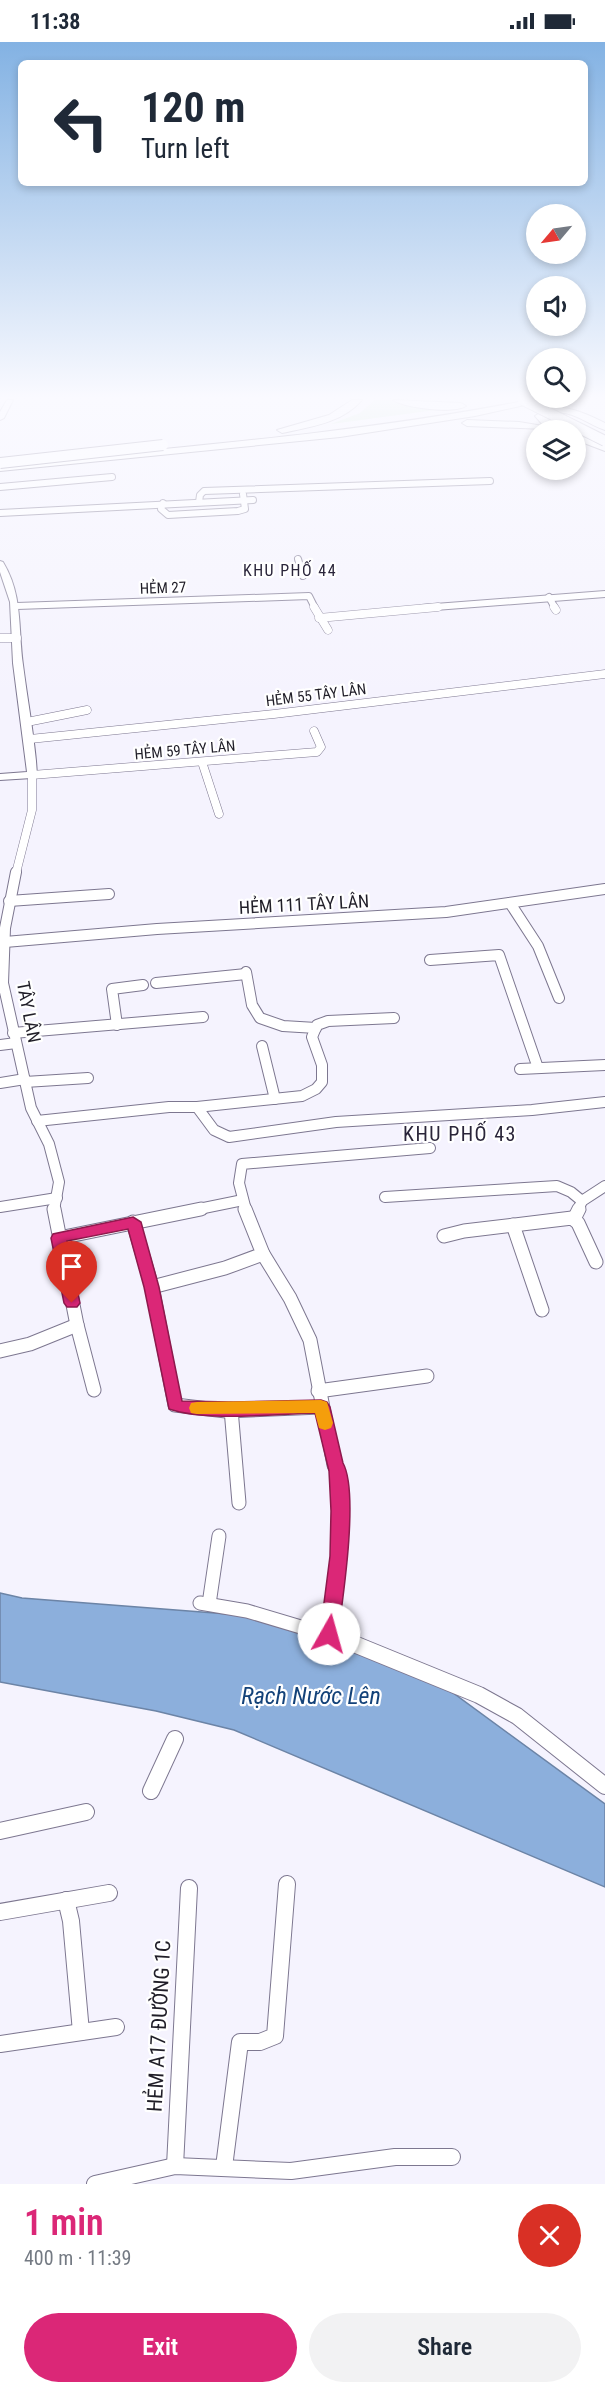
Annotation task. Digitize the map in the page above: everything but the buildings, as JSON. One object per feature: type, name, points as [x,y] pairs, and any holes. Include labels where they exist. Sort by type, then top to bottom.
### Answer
[{"type":"street","points":[[163,504],[161,508],[163,513],[168,515],[189,514],[238,511],[244,509],[244,500]]},
{"type":"street","points":[[0,513],[253,500]]},
{"type":"street","points":[[298,559],[303,576]]},
{"type":"street","name":"TÂY LÂN","points":[[0,564],[17,606],[17,638],[30,739],[32,775],[32,810],[9,901],[2,983],[5,1017],[14,1038],[37,1120],[49,1144],[55,1163],[59,1182],[54,1208],[59,1238],[77,1325],[94,1390]]},
{"type":"street","points":[[319,618],[605,594]]},
{"type":"street","name":"HẺM 27","points":[[17,606],[309,596],[319,618]]},
{"type":"street","points":[[549,597],[556,610]]},
{"type":"street","points":[[319,618],[328,630]]},
{"type":"street","points":[[0,638],[17,638]]},
{"type":"street","name":"HẺM 55 TÂY LÂN","points":[[30,739],[274,714],[605,674]]},
{"type":"street","points":[[27,722],[45,720],[73,711],[87,711]]},
{"type":"street","name":"HẺM 59 TÂY LÂN","points":[[32,775],[317,752],[321,747],[314,731]]},
{"type":"street","points":[[202,762],[219,814]]},
{"type":"street","points":[[0,777],[32,775]]},
{"type":"street","name":"HẺM 111 TÂY LÂN","points":[[5,942],[158,929],[446,912],[605,889]]},
{"type":"street","points":[[9,901],[109,894]]},
{"type":"street","points":[[510,903],[538,946],[559,998]]},
{"type":"street","points":[[430,960],[499,955],[538,1068]]},
{"type":"street","points":[[156,983],[246,973],[256,1014],[261,1020],[273,1024],[316,1028]]},
{"type":"street","points":[[117,1025],[112,989],[144,985]]},
{"type":"street","points":[[0,1045],[14,1038],[203,1017]]},
{"type":"street","points":[[37,1120],[302,1096],[318,1088],[322,1082],[321,1063],[312,1037],[317,1025],[328,1022],[394,1018]]},
{"type":"street","points":[[262,1046],[275,1099]]},
{"type":"street","points":[[520,1069],[605,1065]]},
{"type":"street","points":[[0,1083],[88,1078]]},
{"type":"street","points":[[197,1107],[207,1123],[219,1135],[230,1137],[336,1122],[532,1110],[605,1102]]},
{"type":"street","points":[[329,1634],[339,1556],[338,1470],[334,1465],[321,1407],[310,1340],[290,1298],[263,1254],[243,1200],[238,1171],[242,1164],[430,1148]]},
{"type":"street","points":[[385,1197],[558,1186],[571,1192],[582,1201]]},
{"type":"street","points":[[574,1219],[582,1201],[605,1186]]},
{"type":"street","points":[[0,1208],[57,1198]]},
{"type":"street","points":[[59,1238],[243,1200]]},
{"type":"street","points":[[444,1236],[464,1231],[574,1219]]},
{"type":"street","points":[[574,1219],[596,1262]]},
{"type":"street","points":[[133,1222],[152,1287],[175,1405],[231,1409],[321,1407]]},
{"type":"street","points":[[513,1225],[542,1310]]},
{"type":"street","points":[[152,1287],[225,1268],[263,1254]]},
{"type":"street","points":[[0,1351],[30,1344],[77,1325]]},
{"type":"street","points":[[318,1391],[427,1376]]},
{"type":"street","points":[[231,1409],[239,1503]]},
{"type":"street","points":[[219,1536],[205,1604],[247,1611],[329,1634],[441,1678],[504,1707],[605,1786]]},
{"type":"street","points":[[151,1791],[175,1739]]},
{"type":"street","points":[[0,1831],[86,1812]]},
{"type":"street","points":[[224,2167],[240,2042],[260,2042],[275,2036],[288,1884]]},
{"type":"street","name":"HẺM A17 ĐƯỜNG 1C","points":[[175,2166],[189,1888]]},
{"type":"street","points":[[0,1912],[109,1893]]},
{"type":"street","points":[[66,1900],[71,1921],[81,2032]]},
{"type":"street","points":[[0,2044],[116,2027]]},
{"type":"street","points":[[107,2183],[175,2166],[291,2171],[378,2159],[452,2157]]},
{"type":"water","name":"Rạch Nước Lên","points":[[0,1593],[22,1598],[253,1616],[334,1639],[449,1690],[605,1804],[605,1887],[234,1730],[156,1711],[0,1682]]},
{"type":"slow traffic","points":[[197,1408],[321,1407],[325,1423]]},
{"type":"district","name":"KHU PHỐ 44","points":[[290,570]]},
{"type":"district","name":"KHU PHỐ 43","points":[[460,1134]]},
{"type":"route","points":[[72,1303],[59,1238],[133,1222],[152,1287],[165,1366],[175,1405],[231,1409],[321,1407],[334,1465],[338,1470],[340,1511],[339,1556],[329,1634]]}]
